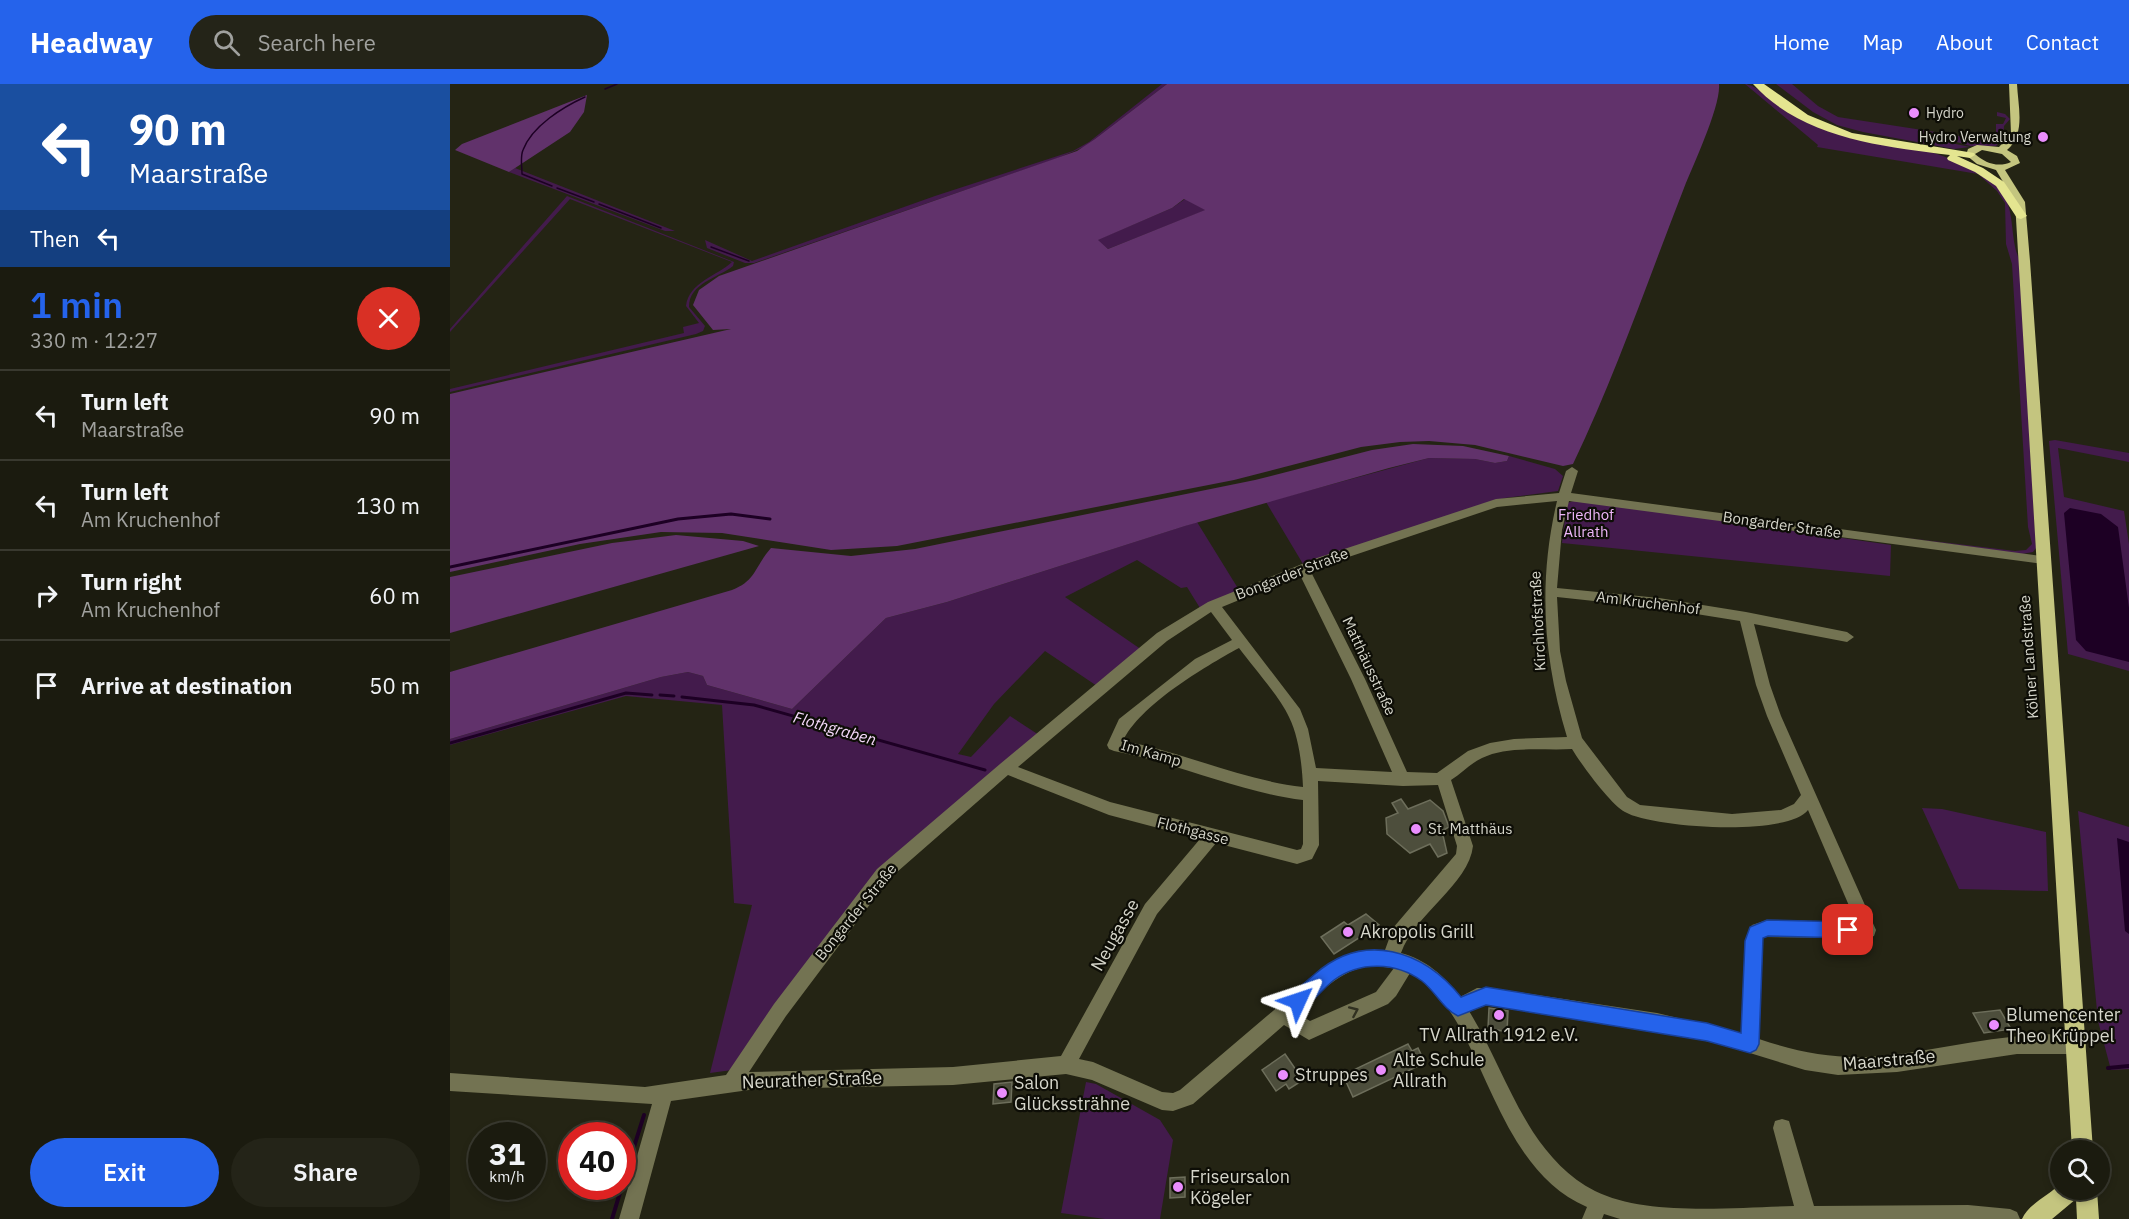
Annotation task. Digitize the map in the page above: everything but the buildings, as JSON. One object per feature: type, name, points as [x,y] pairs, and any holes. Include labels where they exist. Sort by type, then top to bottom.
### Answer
[{"type":"highway","points":[[1758,84],[1792,110],[1818,124],[1852,136],[1970,154]]},
{"type":"highway","points":[[1768,84],[1811,116],[1839,128],[1970,154]]},
{"type":"highway","points":[[1902,144],[1946,156],[1984,173],[2003,188],[2021,216]]},
{"type":"main road","points":[[2000,150],[2011,142],[2015,134],[2013,84]]},
{"type":"main road","points":[[1980,148],[2000,150],[2012,156],[2016,162],[2011,166],[1999,167],[1980,163],[1970,154],[1980,148]]},
{"type":"main road","name":"Kölner Landstraße","points":[[1999,167],[2018,195],[2021,216],[2042,497],[2044,560],[2082,1140]]},
{"type":"main road","points":[[2033,1219],[2060,1200]]},
{"type":"main road","points":[[2087,1200],[2088,1219]]},
{"type":"street","name":"Kirchhofstraße","points":[[1572,471],[1563,496],[1553,547],[1550,592],[1556,668],[1576,743]]},
{"type":"street","name":"Bongarder Straße","points":[[732,1082],[780,1010],[878,881],[900,858],[1153,643],[1190,617],[1213,605],[1303,568],[1496,503],[1563,496],[2044,560]]},
{"type":"street","name":"Matthäusstraße","points":[[1303,568],[1358,679],[1403,780]]},
{"type":"street","name":"Am Kruchenhof","points":[[1550,592],[1652,602],[1746,616],[1848,638]]},
{"type":"street","name":"Flothgasse","points":[[1005,768],[1109,808],[1293,856],[1304,855],[1311,843],[1311,794],[1310,774],[1301,729],[1295,713],[1213,605]]},
{"type":"street","points":[[1746,616],[1767,697],[1807,788],[1808,797],[1868,930],[1767,928],[1758,931],[1754,941],[1750,1044]]},
{"type":"street","name":"Im Kamp","points":[[1241,641],[1200,663],[1162,691],[1124,723],[1114,744],[1145,749],[1227,777],[1311,794]]},
{"type":"street","points":[[1310,774],[1403,780],[1443,778],[1468,758],[1487,750],[1576,743],[1621,801],[1630,809],[1640,812],[1712,820],[1776,817],[1799,811],[1805,805],[1808,797]]},
{"type":"street","points":[[1443,778],[1464,843],[1464,856],[1399,934],[1399,961],[1390,990],[1382,998],[1309,1031],[1283,1014],[1340,966],[1363,958],[1399,961],[1431,977],[1458,1007],[1510,1109],[1534,1149],[1595,1211],[1673,1216],[1968,1215],[2010,1219]]},
{"type":"street","name":"Neugasse","points":[[1066,1065],[1151,909],[1213,835]]},
{"type":"street","name":"Maarstraße","points":[[1458,1007],[1486,996],[1700,1030],[1806,1062],[1840,1066],[1878,1064],[2043,1042],[2077,1044]]},
{"type":"street","name":"Neurather Straße","points":[[450,1082],[626,1096],[664,1094],[732,1082],[785,1079],[953,1077],[1066,1065],[1093,1071],[1155,1099],[1168,1102],[1186,1097],[1283,1014]]},
{"type":"street","points":[[629,1219],[664,1094]]},
{"type":"street","points":[[1782,1128],[1807,1216]]},
{"type":"green space","points":[[1162,84],[1167,84],[1084,147],[1058,158],[754,263],[745,263],[707,248],[705,240],[752,261],[935,196],[1073,151],[1089,142]]},
{"type":"green space","points":[[1745,84],[1820,127],[1907,146],[1961,163],[1993,183],[2006,199],[2019,259],[2036,548],[2033,552],[2022,554],[1900,537],[2015,551],[2026,550],[2032,544],[2028,527],[2012,264],[2006,244],[2005,203],[1997,191],[1978,174],[1817,147],[1818,145]]},
{"type":"green space","points":[[1776,84],[1792,84],[1818,106],[1838,117],[1942,133],[1942,138],[1946,142],[1970,147],[1954,149],[1837,125],[1813,112]]},
{"type":"green space","points":[[1997,112],[2005,114],[2010,119],[2004,126],[2003,139],[1996,146],[1970,146],[1947,139],[1946,134],[1991,141],[1996,139],[1996,124],[2003,124],[2006,118],[1997,116]]},
{"type":"green space","points":[[515,168],[675,231],[665,231],[509,172]]},
{"type":"green space","points":[[567,196],[734,262],[733,266],[699,287],[690,299],[689,307],[705,326],[703,331],[450,392],[450,389],[684,333],[683,327],[699,323],[686,306],[688,298],[698,285],[732,262],[570,199],[450,332],[450,329]]},
{"type":"green space","points":[[1185,199],[1206,210],[1108,249],[1097,240],[1172,208]]},
{"type":"green space","points":[[2055,440],[2129,453],[2129,462],[2058,448],[2064,497],[2124,511],[2129,544],[2129,671],[2068,654],[2049,441]]},
{"type":"green space","points":[[1509,456],[1555,469],[1563,476],[1558,491],[1505,498],[1484,504],[1303,564],[1266,502],[1429,458],[1475,459],[1495,463],[1507,461]]},
{"type":"green space","name":"Friedhof Allrath","points":[[1577,500],[1891,545],[1890,576],[1562,543],[1567,503]]},
{"type":"green space","points":[[1197,522],[1239,590],[1200,608],[1187,587],[1181,588],[1137,560],[1065,597],[1142,650],[1097,686],[1045,651],[994,704],[958,754],[971,757],[1010,716],[1039,735],[892,860],[732,1070],[710,1073],[752,905],[734,903],[722,705],[626,696],[450,745],[450,739],[661,677],[688,672],[703,676],[707,685],[792,709],[886,618],[947,602]]},
{"type":"green space","points":[[1922,808],[1942,809],[2046,832],[2048,891],[1959,889]]},
{"type":"green space","points":[[2078,811],[2129,827],[2129,1069],[2111,1070],[2098,1021]]},
{"type":"green space","points":[[1086,1082],[1096,1084],[1160,1120],[1173,1140],[1160,1219],[1105,1219],[1061,1213]]},
{"type":"shaded area","points":[[1167,84],[1719,84],[1716,106],[1706,136],[1618,361],[1573,464],[1563,466],[1475,445],[1429,441],[1400,442],[1361,447],[1234,480],[897,546],[831,550],[722,533],[661,532],[580,544],[450,572],[450,394],[731,329],[713,330],[693,305],[699,290],[719,276],[1077,151]],"holes":[[[1184,199],[1205,210],[1108,249],[1098,240],[1172,208]]]},
{"type":"shaded area","points":[[587,95],[584,112],[570,132],[509,172],[455,150],[462,144]]},
{"type":"shaded area","points":[[1413,444],[1463,446],[1509,456],[1507,461],[1495,463],[1475,459],[1429,458],[1389,468],[1185,526],[947,602],[886,618],[792,709],[707,685],[703,676],[688,672],[661,677],[450,739],[450,672],[732,590],[751,577],[771,548],[851,556],[915,549],[1255,480],[1372,450]]},
{"type":"shaded area","points":[[2070,508],[2101,514],[2118,527],[2129,608],[2129,662],[2086,651],[2076,640],[2064,513]]},
{"type":"shaded area","points":[[676,535],[743,541],[759,546],[450,633],[450,577],[612,543]]},
{"type":"shaded area","points":[[2117,838],[2129,842],[2129,934],[2125,931]]},
{"type":"waterway","points":[[605,89],[617,84]]},
{"type":"waterway","points":[[552,186],[522,174],[523,150],[527,141],[541,125],[567,106],[585,97]]},
{"type":"waterway","points":[[557,188],[594,202]]},
{"type":"waterway","points":[[599,204],[661,228]]},
{"type":"waterway","points":[[711,247],[749,261]]},
{"type":"waterway","points":[[450,567],[678,519],[731,514],[770,519]]},
{"type":"waterway","name":"Flothgraben","points":[[450,743],[626,693],[652,695]]},
{"type":"waterway","name":"Flothgraben","points":[[660,695],[674,696]]},
{"type":"waterway","name":"Flothgraben","points":[[682,697],[754,705],[985,770]]},
{"type":"waterway","name":"Flothgraben","points":[[2108,1068],[2129,1066]]},
{"type":"waterway","points":[[636,1140],[644,1115]]},
{"type":"waterway","points":[[612,1219],[618,1200]]},
{"type":"place","name":"Hydro","points":[[1914,113]]},
{"type":"place","name":"Hydro Verwaltung","points":[[2043,137]]},
{"type":"place","name":"St. Matthäus","points":[[1416,829]]},
{"type":"place","name":"Akropolis Grill","points":[[1348,932]]},
{"type":"place","name":"TV Allrath 1912 e.V.","points":[[1499,1015]]},
{"type":"place","name":"Blumencenter Theo Krüppel","points":[[1994,1025]]},
{"type":"place","name":"Alte Schule Allrath","points":[[1381,1070]]},
{"type":"place","name":"Struppes","points":[[1283,1075]]},
{"type":"place","name":"Salon Glückssträhne","points":[[1002,1093]]},
{"type":"place","name":"Friseursalon Kögeler","points":[[1178,1187]]},
{"type":"route","points":[[1298,1001],[1328,974],[1344,964],[1377,957],[1407,963],[1426,974],[1442,987],[1458,1007],[1486,996],[1707,1032],[1750,1044],[1756,933],[1767,928],[1848,930]]}]
